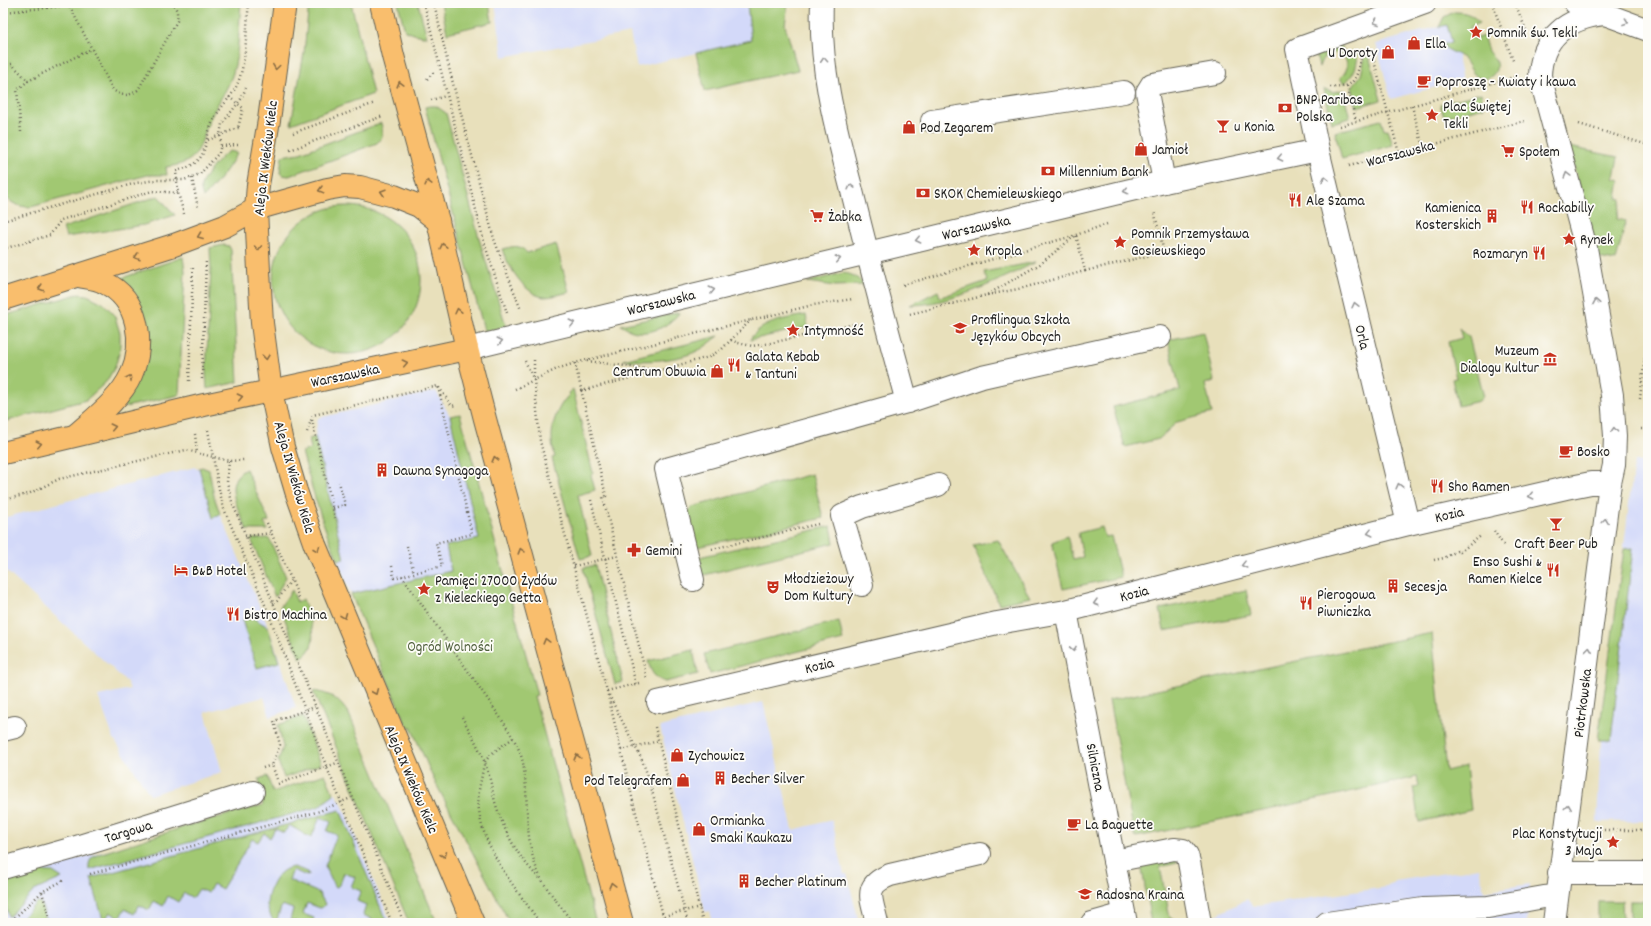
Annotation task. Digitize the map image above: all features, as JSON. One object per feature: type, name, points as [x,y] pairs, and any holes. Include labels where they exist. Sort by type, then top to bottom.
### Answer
[{"type":"main road","name":"Aleja IX Wieków Kielc","points":[[285,3],[269,120],[260,167],[256,209],[262,322],[271,391],[285,454],[315,545],[473,923]]},
{"type":"main road","points":[[381,3],[393,56],[438,221],[467,349],[622,923]]},
{"type":"main road","points":[[3,299],[79,276],[203,235],[225,226],[256,209],[327,189],[345,186],[360,186],[407,200],[419,206],[438,221]]},
{"type":"main road","points":[[75,436],[106,409],[124,386],[131,375],[138,346],[136,320],[124,297],[106,283],[94,278],[79,276]]},
{"type":"main road","name":"Warszawska","points":[[3,452],[271,391],[467,349]]},
{"type":"street","points":[[822,3],[821,25],[829,98],[867,252],[907,402]]},
{"type":"street","points":[[1318,150],[1296,49],[1425,3]]},
{"type":"street","points":[[1575,3],[1648,30]]},
{"type":"street","name":"Piotrkowska","points":[[1554,923],[1610,483],[1614,465],[1615,436],[1612,395],[1586,248],[1552,115],[1540,76],[1540,62],[1545,50],[1553,38],[1573,22],[1587,16],[1604,14]]},
{"type":"street","points":[[1164,182],[1147,92],[1152,84],[1215,73]]},
{"type":"street","points":[[932,121],[1124,92]]},
{"type":"street","name":"Warszawska","points":[[467,349],[1164,182],[1318,150]]},
{"type":"street","name":"Orla","points":[[1318,150],[1408,524]]},
{"type":"street","points":[[692,580],[666,469],[907,402],[982,377],[1160,337]]},
{"type":"street","name":"Kozia","points":[[653,693],[997,623],[1066,611],[1408,524],[1566,488],[1592,483],[1610,483]]},
{"type":"street","points":[[862,585],[842,516],[862,507],[938,485]]},
{"type":"street","name":"Silniczna","points":[[1066,611],[1125,919]]},
{"type":"street","name":"Targowa","points":[[3,868],[70,850],[253,792]]},
{"type":"street","points":[[1114,861],[1174,849],[1183,850],[1187,855],[1189,862],[1200,923]]},
{"type":"street","points":[[877,923],[870,893],[873,885],[880,879],[890,875],[980,854]]},
{"type":"street","points":[[1560,873],[1648,873]]},
{"type":"street","points":[[1327,923],[1422,909],[1488,907],[1557,896]]},
{"type":"street","points":[[1092,923],[1125,919]]},
{"type":"path","points":[[3,12],[68,4],[96,3]]},
{"type":"path","points":[[68,4],[113,90],[125,96],[138,90],[177,21],[178,13],[172,3]]},
{"type":"path","points":[[424,3],[446,96],[484,242],[508,317]]},
{"type":"path","points":[[434,3],[449,68],[494,239],[522,312]]},
{"type":"path","points":[[1492,3],[1516,68]]},
{"type":"path","points":[[1328,86],[1347,86],[1353,82],[1357,75],[1361,53],[1370,48],[1399,153]]},
{"type":"path","points":[[21,132],[17,90],[28,80],[91,49]]},
{"type":"path","points":[[3,65],[12,64],[28,80]]},
{"type":"path","points":[[1334,127],[1518,76]]},
{"type":"path","points":[[5,231],[3,222],[136,183],[156,180],[184,180],[200,174],[219,153],[221,146],[220,135],[222,124],[243,94],[248,83]]},
{"type":"path","points":[[1347,86],[1356,121]]},
{"type":"path","points":[[424,102],[446,96]]},
{"type":"path","points":[[208,140],[238,128],[243,108],[230,97]]},
{"type":"path","points":[[289,133],[302,131],[375,103]]},
{"type":"path","points":[[1412,106],[1423,147]]},
{"type":"path","points":[[1552,115],[1648,145]]},
{"type":"path","name":"Warszawska","points":[[1344,168],[1530,119],[1552,115]]},
{"type":"path","points":[[288,150],[380,117]]},
{"type":"path","points":[[221,146],[239,146]]},
{"type":"path","points":[[192,178],[197,202]]},
{"type":"path","points":[[3,249],[10,245],[50,235],[61,220],[152,191],[178,193]]},
{"type":"path","points":[[1147,212],[1161,209]]},
{"type":"path","points":[[915,312],[1023,288],[1164,252],[1154,211]]},
{"type":"path","points":[[902,285],[1076,235],[1111,223]]},
{"type":"path","points":[[1076,235],[1085,271]]},
{"type":"path","points":[[987,295],[1040,264],[1076,235]]},
{"type":"path","points":[[202,384],[206,257]]},
{"type":"path","points":[[515,389],[575,362],[813,305],[853,299],[878,292]]},
{"type":"path","points":[[853,299],[854,304]]},
{"type":"path","points":[[731,340],[738,344],[752,346],[771,344],[859,323],[858,319]]},
{"type":"path","points":[[581,391],[709,357],[722,349],[752,320]]},
{"type":"path","points":[[1648,331],[1644,367],[1648,367]]},
{"type":"path","points":[[534,353],[534,380],[540,441],[607,691],[666,923]]},
{"type":"path","points":[[522,354],[534,380]]},
{"type":"path","points":[[582,361],[592,361],[642,370],[660,370]]},
{"type":"path","points":[[575,362],[606,496],[603,497],[653,693]]},
{"type":"path","points":[[438,386],[452,406],[457,405]]},
{"type":"path","points":[[306,433],[314,415],[438,386]]},
{"type":"path","points":[[392,566],[394,578],[442,566],[436,543],[472,534],[438,386]]},
{"type":"path","points":[[312,420],[336,522]]},
{"type":"path","points":[[209,441],[214,457],[224,509],[266,607],[327,768],[392,923]]},
{"type":"path","points":[[3,500],[28,494],[59,479],[186,450],[229,461],[244,460]]},
{"type":"path","points":[[229,461],[227,482],[232,502],[351,798],[404,923]]},
{"type":"path","points":[[333,508],[345,505],[339,482]]},
{"type":"path","points":[[591,500],[638,689]]},
{"type":"path","points":[[686,555],[834,520],[842,516]]},
{"type":"path","points":[[267,523],[300,600]]},
{"type":"path","points":[[1491,527],[1505,548]]},
{"type":"path","points":[[1434,560],[1444,558],[1457,551],[1460,552],[1485,532]]},
{"type":"path","points":[[245,536],[272,533]]},
{"type":"path","points":[[407,546],[414,573]]},
{"type":"path","points":[[574,566],[617,556]]},
{"type":"path","points":[[402,576],[513,738],[523,762],[530,844],[541,880]]},
{"type":"path","points":[[273,603],[277,601],[291,580]]},
{"type":"path","points":[[607,691],[626,686]]},
{"type":"path","points":[[607,691],[648,776],[688,923]]},
{"type":"path","points":[[315,707],[274,721],[280,745],[272,765],[279,784],[327,768],[337,763]]},
{"type":"path","points":[[462,717],[477,743],[485,762],[495,800],[505,829],[520,857],[541,880],[572,923]]},
{"type":"path","points":[[654,723],[703,923]]},
{"type":"path","points":[[513,738],[497,750],[485,762],[479,785],[478,804],[483,831],[498,861],[540,923]]},
{"type":"path","points":[[621,750],[659,741]]},
{"type":"path","points":[[90,874],[320,811],[351,798]]},
{"type":"path","points":[[1586,830],[1648,830]]},
{"type":"path","points":[[9,923],[42,892],[64,880]]},
{"type":"path","points":[[42,892],[51,923]]},
{"type":"path","points":[[664,916],[700,907]]},
{"type":"shaded area","points":[[495,3],[747,3],[752,40],[637,67],[630,33],[503,57]]},
{"type":"shaded area","points":[[1447,24],[1452,42],[1442,45],[1446,49],[1458,55],[1462,80],[1391,99],[1376,44]]},
{"type":"shaded area","name":"Dawna Synagoga","points":[[436,391],[450,416],[479,539],[451,571],[351,594],[338,560],[344,558],[315,437],[318,418]]},
{"type":"shaded area","points":[[1648,461],[1648,821],[1597,822],[1601,740],[1634,462]]},
{"type":"shaded area","points":[[195,467],[196,469],[202,467],[209,470],[216,504],[269,629],[296,708],[270,717],[264,697],[205,712],[222,772],[150,795],[113,737],[98,696],[130,689],[127,682],[5,570],[3,565],[3,518]]},
{"type":"shaded area","points":[[763,702],[793,830],[832,820],[844,874],[847,874],[859,923],[713,923],[710,911],[705,912],[660,727]]},
{"type":"shaded area","points":[[335,793],[341,802],[391,923],[3,923],[3,877]]},
{"type":"shaded area","points":[[1479,868],[1484,891],[1530,884],[1527,923],[1201,923],[1247,899],[1253,906],[1258,906],[1387,887],[1395,881]]},
{"type":"green space","points":[[3,3],[241,3],[238,48],[233,73],[211,117],[198,151],[187,161],[178,165],[166,167],[167,175],[148,175],[31,207],[19,205],[9,200],[3,193]]},
{"type":"green space","points":[[309,3],[351,3],[373,94],[291,124],[304,53]]},
{"type":"green space","points":[[398,3],[418,3],[427,37],[405,31]]},
{"type":"green space","points":[[441,3],[489,3],[492,22],[447,33]]},
{"type":"green space","points":[[747,3],[788,3],[785,25],[798,70],[705,91],[696,53],[751,40]]},
{"type":"green space","points":[[1454,12],[1468,14],[1474,17],[1479,23],[1470,27],[1474,39],[1483,36],[1488,51],[1494,58],[1496,67],[1495,71],[1490,77],[1483,79],[1476,76],[1463,58],[1442,45],[1452,42],[1447,25],[1439,27],[1444,17]]},
{"type":"green space","points":[[1341,45],[1345,54],[1357,51],[1355,69],[1351,77],[1344,84],[1340,78],[1346,71],[1347,64],[1341,54],[1329,54],[1323,58],[1319,67],[1316,55]]},
{"type":"green space","points":[[1369,56],[1381,100],[1357,107],[1352,87],[1361,75],[1365,57]]},
{"type":"green space","points":[[1324,89],[1334,92],[1343,90],[1350,118],[1332,123]]},
{"type":"green space","points":[[1481,93],[1484,107],[1444,117],[1440,104]]},
{"type":"green space","points":[[436,106],[446,113],[480,242],[506,326],[488,331],[484,330],[425,107]]},
{"type":"green space","points":[[1381,120],[1384,130],[1388,129],[1393,145],[1342,159],[1335,132]]},
{"type":"green space","points":[[381,123],[381,139],[377,143],[289,176],[282,175],[280,173],[282,156],[300,153]]},
{"type":"green space","points":[[1569,147],[1618,157],[1614,178],[1620,180],[1617,198],[1621,199],[1617,219],[1626,221],[1616,261],[1598,258]]},
{"type":"green space","points":[[230,151],[237,153],[222,177],[203,198],[201,190],[202,182],[218,161]]},
{"type":"green space","points":[[158,196],[175,215],[144,225],[66,237],[63,228]]},
{"type":"green space","points":[[340,206],[354,206],[368,209],[382,215],[394,223],[404,233],[412,245],[418,259],[421,280],[420,294],[412,315],[404,327],[394,337],[382,345],[368,351],[354,354],[340,354],[326,351],[312,345],[300,337],[290,327],[282,315],[276,301],[273,287],[273,273],[276,259],[282,245],[290,233],[300,223],[312,215],[326,209]]},
{"type":"green space","points":[[556,244],[569,292],[547,297],[537,295],[530,291],[518,279],[508,263],[502,249],[518,247],[527,253]]},
{"type":"green space","points":[[224,245],[229,246],[231,250],[238,382],[207,389],[206,374],[211,269],[210,248]]},
{"type":"green space","points":[[183,257],[185,271],[179,395],[125,407],[123,405],[139,302],[133,291],[122,278]]},
{"type":"green space","points":[[1036,262],[991,284],[958,296],[942,301],[910,305],[938,291],[940,297],[987,281],[984,272]]},
{"type":"green space","points":[[843,273],[855,276],[864,285],[835,286],[807,282]]},
{"type":"green space","points":[[78,294],[87,295],[103,303],[114,314],[120,333],[120,350],[115,367],[106,382],[86,400],[3,422],[3,316]]},
{"type":"green space","points":[[680,312],[668,324],[652,331],[636,332],[621,325]]},
{"type":"green space","points":[[806,315],[808,327],[750,340],[754,334],[767,325],[783,319]]},
{"type":"green space","points":[[1459,328],[1469,337],[1483,393],[1482,398],[1479,401],[1458,406],[1452,379],[1456,378],[1448,342],[1462,338]]},
{"type":"green space","points":[[1203,332],[1214,381],[1205,384],[1212,413],[1177,422],[1159,439],[1125,447],[1113,407],[1180,390],[1168,340]]},
{"type":"green space","points":[[719,336],[701,349],[683,356],[652,361],[623,360]]},
{"type":"green space","points":[[573,389],[593,473],[591,475],[595,490],[578,495],[592,556],[580,559],[552,458],[555,457],[552,441],[553,424],[559,408],[569,395],[568,393]]},
{"type":"green space","name":"Ogród Wolności","points":[[460,414],[537,695],[534,696],[596,923],[510,923],[435,782],[411,727],[407,727],[351,594],[451,571],[446,546],[479,539],[450,416]]},
{"type":"green space","points":[[315,437],[344,559],[338,560],[332,547],[302,452],[311,449],[309,439]]},
{"type":"green space","points":[[202,467],[209,470],[214,496],[220,514],[213,518],[199,468]]},
{"type":"green space","points":[[246,469],[269,521],[264,523],[268,530],[247,530],[237,506],[233,489],[234,481],[238,475]]},
{"type":"green space","points":[[812,474],[823,518],[693,548],[686,513],[692,507]]},
{"type":"green space","points":[[831,526],[834,543],[700,576],[695,558]]},
{"type":"green space","points":[[1102,527],[1105,537],[1111,536],[1121,577],[1063,589],[1052,542],[1067,536],[1073,559],[1083,557],[1078,533]]},
{"type":"green space","points":[[269,538],[286,577],[275,597],[251,539]]},
{"type":"green space","points":[[998,540],[1030,597],[999,604],[973,545]]},
{"type":"green space","points":[[1633,548],[1611,740],[1598,740],[1624,549]]},
{"type":"green space","points":[[595,565],[623,682],[615,684],[583,568]]},
{"type":"green space","points":[[292,590],[297,602],[303,599],[311,622],[313,639],[311,647],[307,653],[300,658],[280,607]]},
{"type":"green space","points":[[1246,590],[1251,615],[1164,631],[1160,609]]},
{"type":"green space","points":[[253,618],[268,627],[279,662],[257,668],[242,620]]},
{"type":"green space","points":[[839,621],[843,640],[710,674],[704,654]]},
{"type":"green space","points":[[1432,633],[1446,771],[1466,766],[1471,810],[1419,822],[1413,787],[1419,786],[1417,777],[1136,837],[1134,834],[1109,700]]},
{"type":"green space","points":[[693,650],[698,674],[665,682],[658,679],[652,671],[648,661]]},
{"type":"green space","points":[[313,691],[326,694],[334,698],[342,704],[349,714],[437,923],[409,923]]},
{"type":"green space","points":[[303,716],[321,764],[284,778],[278,761],[283,747],[278,725]]},
{"type":"green space","points":[[325,774],[334,795],[318,807],[89,870],[91,860],[94,856],[99,854],[187,826],[263,805],[259,779],[267,776],[273,792]]},
{"type":"green space","points":[[340,810],[387,923],[371,923],[372,919],[363,915],[366,905],[357,901],[361,891],[351,887],[355,877],[344,873],[339,885],[337,887],[334,886],[325,866],[337,835],[327,831],[331,822],[320,817],[312,836],[309,837],[289,825],[284,833],[275,829],[270,838],[264,833],[258,842],[252,839],[222,889],[213,884],[208,893],[199,889],[193,898],[184,893],[178,902],[168,896],[163,906],[154,901],[149,910],[139,905],[134,914],[125,909],[119,918],[110,912],[104,922],[106,923],[104,923],[91,878]]},
{"type":"green space","points":[[1176,857],[1177,863],[1160,867],[1170,918],[1180,923],[1151,923],[1141,863]]},
{"type":"green space","points":[[294,867],[308,872],[309,875],[307,876],[293,870],[289,880],[319,893],[325,904],[320,908],[307,903],[303,914],[314,918],[312,923],[300,923],[290,920],[293,909],[282,905],[276,922],[274,922],[269,913],[267,904],[269,892],[274,880],[283,871]]},
{"type":"green space","points":[[40,871],[53,872],[62,878],[34,891],[9,917],[3,895],[3,881]]},
{"type":"green space","points":[[1598,901],[1622,901],[1623,922],[1598,923]]},
{"type":"green space","points":[[1630,901],[1648,901],[1648,922],[1630,922]]},
{"type":"green space","points":[[37,902],[41,903],[47,923],[17,923]]},
{"type":"place","name":"Pomnik św. Tekli","points":[[1476,32]]},
{"type":"place","name":"Ella","points":[[1414,43]]},
{"type":"place","name":"U Doroty","points":[[1388,52]]},
{"type":"place","name":"Poproszę - Kwiaty i kawa","points":[[1424,81]]},
{"type":"place","name":"BNP Paribas Polska","points":[[1285,108]]},
{"type":"place","name":"Plac Świętej Tekli","points":[[1432,115]]},
{"type":"place","name":"u Konia","points":[[1223,126]]},
{"type":"place","name":"Pod Zegarem","points":[[909,127]]},
{"type":"place","name":"Jamioł","points":[[1141,149]]},
{"type":"place","name":"Społem","points":[[1508,151]]},
{"type":"place","name":"Millennium Bank","points":[[1048,171]]},
{"type":"place","name":"SKOK Chemielewskiego","points":[[923,193]]},
{"type":"place","name":"Ale Szama","points":[[1295,200]]},
{"type":"place","name":"Rockabilly","points":[[1527,207]]},
{"type":"place","name":"Żabka","points":[[817,216]]},
{"type":"place","name":"Kamienica Kosterskich","points":[[1492,216]]},
{"type":"place","name":"Rynek","points":[[1569,239]]},
{"type":"place","name":"Pomnik Przemysława Gosiewskiego","points":[[1120,242]]},
{"type":"place","name":"Kropla","points":[[974,250]]},
{"type":"place","name":"Rozmaryn","points":[[1539,253]]},
{"type":"place","name":"Profilingua Szkoła Języków Obcych","points":[[960,328]]},
{"type":"place","name":"Intymność","points":[[793,330]]},
{"type":"place","name":"Muzeum Dialogu Kultur","points":[[1550,359]]},
{"type":"place","name":"Galata Kebab & Tantuni","points":[[734,365]]},
{"type":"place","name":"Centrum Obuwia","points":[[717,371]]},
{"type":"place","name":"Bosko","points":[[1566,451]]},
{"type":"place","name":"Dawna Synagoga","points":[[382,470]]},
{"type":"place","name":"Sho Ramen","points":[[1437,486]]},
{"type":"place","name":"Craft Beer Pub","points":[[1556,524]]},
{"type":"place","name":"Gemini","points":[[634,550]]},
{"type":"place","name":"B&B Hotel","points":[[181,570]]},
{"type":"place","name":"Enso Sushi & Ramen Kielce","points":[[1553,570]]},
{"type":"place","name":"Secesja","points":[[1393,586]]},
{"type":"place","name":"Młodzieżowy Dom Kultury","points":[[773,587]]},
{"type":"place","name":"Pamięci 27000 Żydów z Kieleckiego Getta","points":[[424,589]]},
{"type":"place","name":"Pierogowa Piwniczka","points":[[1306,603]]},
{"type":"place","name":"Bistro Machina","points":[[233,614]]},
{"type":"place","name":"Zychowicz","points":[[677,755]]},
{"type":"place","name":"Becher Silver","points":[[720,778]]},
{"type":"place","name":"Pod Telegrafem","points":[[683,780]]},
{"type":"place","name":"La Baguette","points":[[1074,824]]},
{"type":"place","name":"Ormianka Smaki Kaukazu","points":[[699,829]]},
{"type":"place","name":"Plac Konstytucji 3 Maja","points":[[1613,842]]},
{"type":"place","name":"Becher Platinum","points":[[744,881]]},
{"type":"place","name":"Radosna Kraina","points":[[1085,894]]}]
